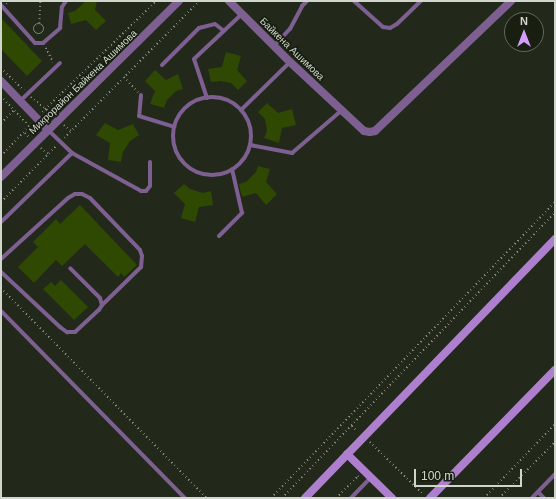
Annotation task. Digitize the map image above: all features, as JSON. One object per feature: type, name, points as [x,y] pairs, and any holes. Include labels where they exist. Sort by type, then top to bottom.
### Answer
[{"type":"main road","points":[[305,498],[555,239]]},
{"type":"main road","points":[[429,498],[555,370]]},
{"type":"main road","points":[[347,454],[391,498]]},
{"type":"street","name":"Микрорайон Байкена Ашимова","points":[[1,177],[179,1]]},
{"type":"street","name":"Байкена Ашимова","points":[[229,1],[290,62],[364,131],[375,131],[511,1]]},
{"type":"street","points":[[1,81],[48,130]]},
{"type":"lane","points":[[1,4],[35,42],[43,42],[60,28],[62,7],[66,1]]},
{"type":"lane","points":[[274,46],[290,29],[302,6],[307,1]]},
{"type":"lane","points":[[354,1],[383,27],[390,28],[397,24],[421,1]]},
{"type":"lane","points":[[207,98],[194,59],[242,14]]},
{"type":"lane","points":[[162,65],[199,28],[214,24],[224,31]]},
{"type":"lane","points":[[241,110],[290,62]]},
{"type":"lane","points":[[20,101],[60,63]]},
{"type":"lane","points":[[140,95],[139,116],[174,127]]},
{"type":"lane","points":[[224,98],[236,104],[241,110],[250,125],[251,138],[250,145],[242,161],[232,170],[220,174],[207,174],[194,170],[184,162],[177,152],[174,139],[174,127],[179,115],[188,105],[199,99],[224,98]]},
{"type":"lane","points":[[250,145],[292,154],[342,110]]},
{"type":"lane","points":[[48,130],[72,153],[141,191],[146,191],[150,186],[150,162]]},
{"type":"lane","points":[[1,222],[72,153]]},
{"type":"lane","points":[[219,236],[242,213],[232,170]]},
{"type":"lane","points":[[1,259],[68,198],[75,194],[86,196],[140,250],[142,256],[141,267],[75,332],[68,332],[1,272]]},
{"type":"lane","points":[[70,268],[100,298],[102,305]]},
{"type":"lane","points":[[1,311],[185,498]]},
{"type":"lane","points":[[532,498],[555,474]]},
{"type":"lane","points":[[350,498],[371,477]]},
{"type":"lane","points":[[538,492],[544,498]]},
{"type":"path","points":[[40,1],[40,24],[44,27],[44,30],[41,35],[38,35],[33,29],[37,24],[40,24]]},
{"type":"path","points":[[1,156],[46,108],[156,1]]},
{"type":"path","points":[[1,202],[199,1]]},
{"type":"path","points":[[43,42],[55,68]]},
{"type":"path","points":[[1,68],[28,94],[46,108]]},
{"type":"path","points":[[124,77],[140,95]]},
{"type":"path","points":[[1,96],[29,126]]},
{"type":"path","points":[[1,123],[14,110]]},
{"type":"path","points":[[271,498],[555,202]]},
{"type":"path","points":[[282,498],[555,212]]},
{"type":"path","points":[[1,288],[207,498]]},
{"type":"path","points":[[484,498],[555,424]]},
{"type":"path","points":[[352,426],[429,498]]},
{"type":"path","points":[[499,498],[555,442]]},
{"type":"building","points":[[86,1],[97,1],[95,10],[106,21],[96,30],[86,20],[71,24],[68,13],[75,11]]},
{"type":"building","points":[[1,18],[42,61],[27,76],[1,49]]},
{"type":"building","points":[[226,52],[241,56],[237,70],[247,81],[238,90],[231,83],[221,81],[211,82],[208,69],[222,67]]},
{"type":"building","points":[[155,70],[166,80],[178,74],[183,89],[176,91],[167,100],[164,108],[150,104],[155,91],[145,81]]},
{"type":"building","points":[[267,103],[278,113],[292,109],[296,125],[282,128],[279,143],[264,138],[267,131],[265,119],[258,112]]},
{"type":"building","points":[[105,123],[118,130],[133,124],[139,135],[130,141],[123,152],[121,162],[108,160],[110,143],[96,135]]},
{"type":"building","points":[[258,166],[270,169],[266,182],[277,194],[266,205],[256,193],[242,197],[239,184],[246,182],[256,172]]},
{"type":"building","points":[[184,184],[190,189],[203,193],[211,191],[213,205],[199,207],[195,222],[181,218],[185,204],[174,193]]},
{"type":"building","points":[[80,205],[137,265],[124,277],[121,273],[118,277],[85,244],[62,266],[56,260],[34,283],[18,267],[38,247],[33,242],[56,219],[60,224]]},
{"type":"building","points":[[61,280],[88,307],[74,320],[43,289],[51,282],[55,286]]}]
